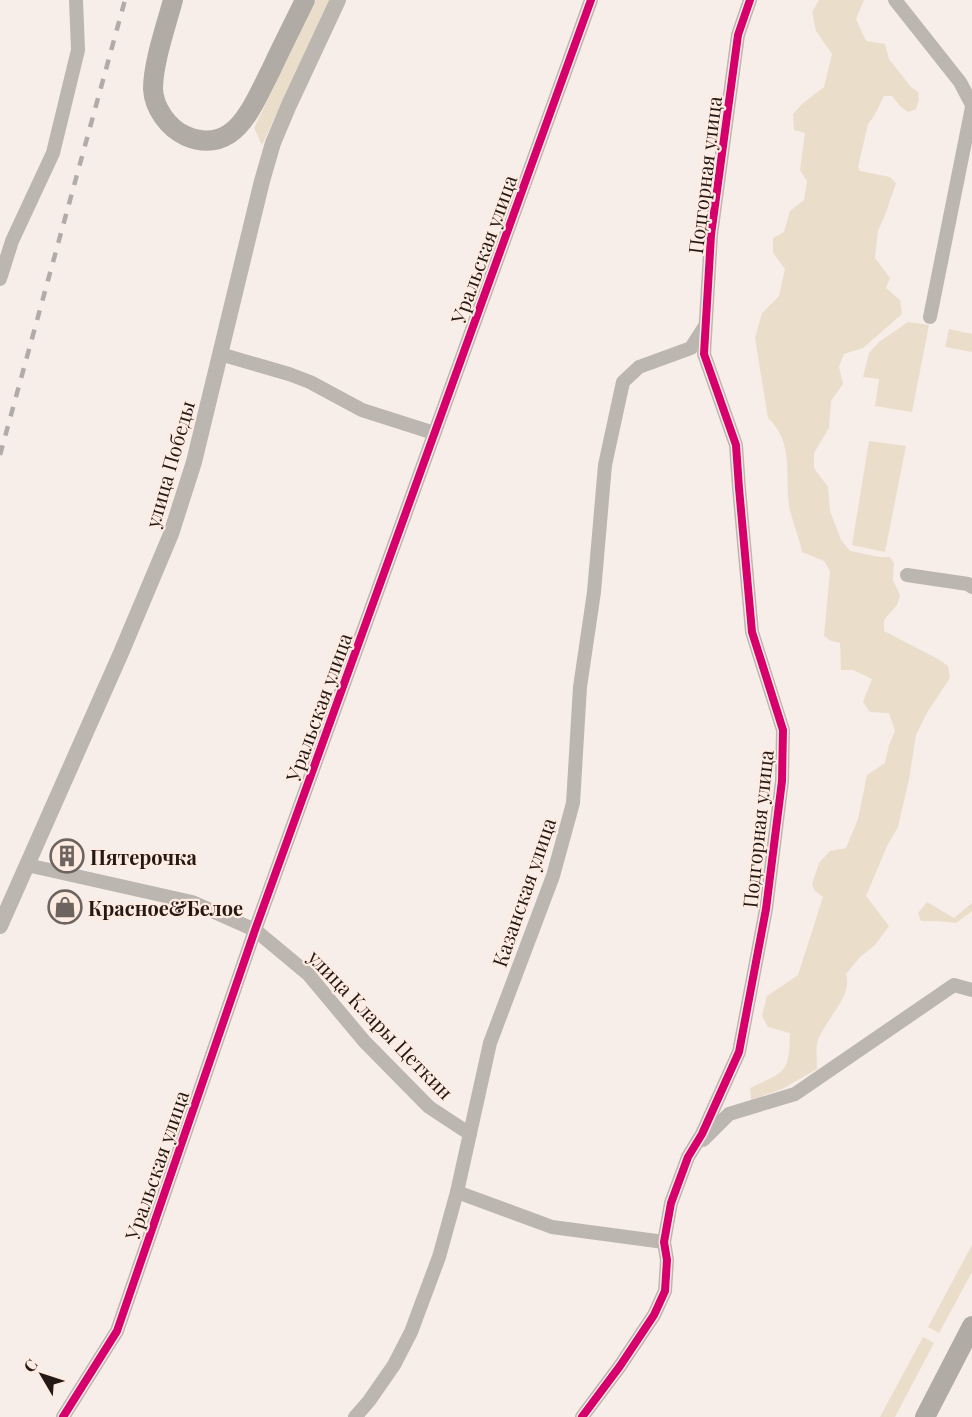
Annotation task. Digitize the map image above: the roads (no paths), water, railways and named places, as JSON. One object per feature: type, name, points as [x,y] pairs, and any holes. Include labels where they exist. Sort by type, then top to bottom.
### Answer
[{"type":"main road","points":[[173,0],[155,70],[153,91],[157,106],[166,121],[181,134],[196,141],[213,141],[229,134],[243,120],[255,101],[305,0]]},
{"type":"main road","points":[[925,1417],[972,1326]]},
{"type":"street","points":[[0,279],[12,241],[53,153],[78,50],[76,0]]},
{"type":"street","name":"улица Победы","points":[[0,926],[121,654],[171,534],[194,462],[273,143],[338,0]]},
{"type":"street","name":"Уральская улица","points":[[63,1417],[117,1331],[255,930],[591,0]]},
{"type":"street","name":"Подгорная улица","points":[[582,1417],[654,1315],[664,1291],[667,1260],[664,1242],[671,1203],[688,1157],[702,1134],[739,1052],[766,909],[782,781],[783,730],[752,632],[736,446],[704,354],[711,235],[738,35],[750,0]]},
{"type":"street","points":[[896,0],[960,82],[972,106],[930,317]]},
{"type":"street","name":"Казанская улица","points":[[355,1417],[394,1365],[411,1332],[439,1257],[457,1192],[490,1043],[553,876],[573,803],[580,687],[594,592],[605,465],[623,382],[639,367],[691,348],[705,326]]},
{"type":"street","points":[[220,354],[289,374],[310,382],[362,410],[434,433]]},
{"type":"street","points":[[907,575],[968,584],[972,587]]},
{"type":"street","name":"улица Клары Цеткин","points":[[27,865],[192,903],[255,930],[308,974],[364,1041],[429,1107],[470,1134]]},
{"type":"street","points":[[688,1157],[729,1114],[795,1094],[954,985],[972,990]]},
{"type":"street","points":[[457,1192],[552,1227],[664,1242]]},
{"type":"railway","points":[[0,455],[125,0]]},
{"type":"place","name":"Пятерочка","points":[[67,856]]},
{"type":"place","name":"Красное&Белое","points":[[65,907]]}]
